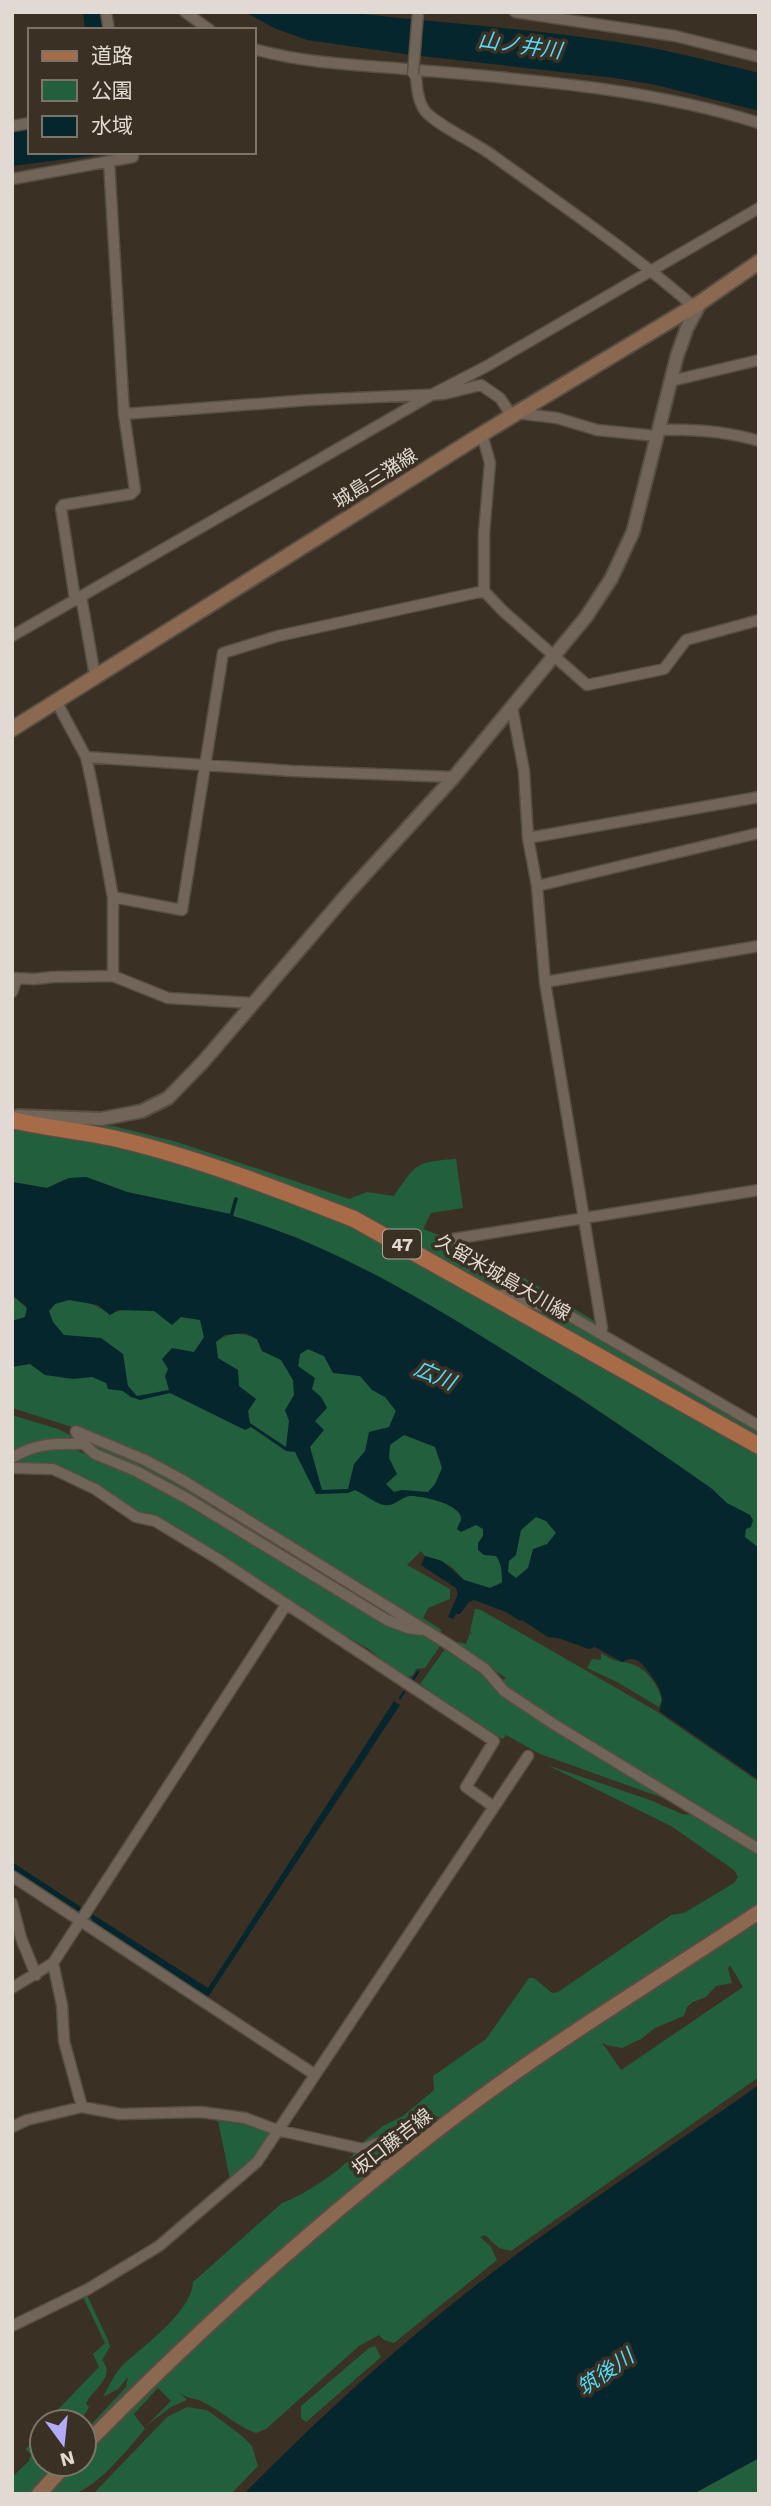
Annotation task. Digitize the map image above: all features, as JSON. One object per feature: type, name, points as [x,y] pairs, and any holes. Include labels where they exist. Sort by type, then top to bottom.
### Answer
[{"type":"main road","name":"城島三潴線","points":[[12,729],[514,414],[697,304],[759,262]]},
{"type":"main road","name":"久留米城島大川線","points":[[12,1118],[113,1138],[171,1154],[354,1219],[759,1446]]},
{"type":"main road","name":"坂口藤吉線","points":[[98,2432],[225,2309],[368,2186],[478,2100],[647,1984],[759,1912]]},
{"type":"main road","points":[[39,2494],[53,2478]]},
{"type":"street","points":[[185,12],[207,28]]},
{"type":"street","points":[[12,1118],[101,1119],[142,1111],[168,1098],[203,1062],[348,892],[512,708],[601,596],[623,556],[640,508],[671,382],[697,304],[480,147],[424,110],[414,72],[418,12]]},
{"type":"street","points":[[515,12],[675,36],[759,57]]},
{"type":"street","points":[[256,49],[314,62],[631,93],[759,123]]},
{"type":"street","points":[[12,178],[133,157],[132,154]]},
{"type":"street","points":[[95,676],[61,508],[63,505],[131,494],[135,490],[124,414],[109,161]]},
{"type":"street","points":[[12,636],[759,208]]},
{"type":"street","points":[[671,382],[759,360]]},
{"type":"street","points":[[124,414],[309,400],[444,394],[481,385],[489,388],[514,414],[556,418],[597,430],[658,433],[706,430],[737,434],[759,441]]},
{"type":"street","points":[[482,434],[490,463],[484,533],[484,591],[587,685],[664,669],[686,640],[759,620]]},
{"type":"street","points":[[113,897],[182,910],[223,653],[278,636],[484,591]]},
{"type":"street","points":[[56,701],[86,757],[113,897],[113,976]]},
{"type":"street","points":[[512,708],[524,771],[528,838],[537,886],[545,982],[601,1334]]},
{"type":"street","points":[[86,757],[293,771],[454,776]]},
{"type":"street","points":[[528,838],[759,797]]},
{"type":"street","points":[[537,886],[759,833]]},
{"type":"street","points":[[545,982],[759,946]]},
{"type":"street","points":[[12,992],[15,978],[113,976],[169,999],[252,1003]]},
{"type":"street","points":[[447,1240],[759,1190]]},
{"type":"street","points":[[493,1296],[504,1295],[563,1312],[759,1426]]},
{"type":"street","points":[[423,1630],[387,1620],[188,1499],[136,1471],[95,1454],[84,1444],[76,1431],[145,1460],[184,1481],[448,1644],[485,1669],[504,1691],[555,1726],[759,1849]]},
{"type":"street","points":[[12,1458],[40,1445],[84,1444]]},
{"type":"street","points":[[12,1468],[53,1469],[95,1489],[136,1517],[155,1521],[218,1559],[494,1741],[466,1787],[494,1807]]},
{"type":"street","points":[[12,1988],[53,1963],[286,1605]]},
{"type":"street","points":[[12,2326],[99,2283],[159,2246],[257,2162],[528,1756]]},
{"type":"street","points":[[12,1876],[314,2074]]},
{"type":"street","points":[[12,1903],[21,1938],[36,1975]]},
{"type":"street","points":[[53,1963],[62,2005],[64,2042],[82,2107]]},
{"type":"street","points":[[12,2127],[27,2120],[82,2107],[120,2114],[201,2112],[245,2118],[277,2130],[363,2149],[394,2137],[396,2144],[368,2186]]},
{"type":"green space","points":[[61,1125],[114,1126],[177,1142],[349,1199],[367,1192],[394,1196],[418,1166],[432,1161],[456,1159],[463,1208],[431,1213],[423,1229],[444,1237],[494,1272],[505,1266],[596,1322],[594,1327],[566,1310],[494,1289],[342,1207]]},
{"type":"green space","points":[[12,1126],[154,1155],[266,1191],[368,1232],[759,1456],[759,1560],[656,1450],[580,1398],[453,1319],[380,1277],[298,1238],[233,1216],[237,1199],[234,1198],[230,1214],[127,1192],[86,1177],[64,1180],[47,1188],[12,1182]]},
{"type":"green space","points":[[12,1295],[67,1345],[44,1317],[56,1303],[63,1300],[92,1304],[110,1315],[130,1309],[201,1320],[213,1361],[216,1342],[226,1336],[241,1334],[257,1339],[262,1351],[281,1359],[303,1397],[298,1366],[300,1354],[308,1349],[324,1356],[333,1372],[360,1376],[401,1398],[380,1450],[408,1427],[516,1507],[571,1514],[534,1582],[502,1582],[490,1588],[464,1580],[453,1568],[442,1561],[425,1556],[421,1551],[407,1565],[450,1589],[450,1599],[428,1608],[423,1618],[442,1630],[438,1635],[149,1459],[69,1426],[12,1408]]},
{"type":"green space","points":[[507,1298],[561,1314],[759,1428],[759,1440]]},
{"type":"green space","points":[[12,1415],[72,1436],[29,1444],[12,1452]]},
{"type":"green space","points":[[92,1443],[143,1462],[403,1621],[388,1616],[93,1448]]},
{"type":"green space","points":[[66,1446],[171,1492],[354,1606],[394,1627],[423,1635],[440,1646],[425,1668],[416,1669],[413,1675],[406,1678],[367,1648],[314,1618],[303,1607],[125,1505],[100,1486],[54,1465],[14,1463],[34,1450]]},
{"type":"green space","points":[[475,1609],[656,1711],[759,1782],[759,1842],[584,1738],[505,1687],[500,1682],[506,1678],[458,1646],[458,1642],[466,1644],[470,1633],[473,1636],[470,1631]]},
{"type":"green space","points":[[445,1649],[480,1672],[508,1700],[663,1798],[540,1754],[506,1735],[503,1739],[464,1716],[420,1684]]},
{"type":"green space","points":[[601,1653],[645,1672],[660,1694],[662,1700],[659,1707],[587,1668],[592,1659],[601,1660]]},
{"type":"green space","points":[[547,1765],[650,1800],[682,1814],[695,1815],[759,1853],[759,1906],[562,2031],[554,2041],[462,2108],[361,2146],[359,2145],[383,2126],[403,2116],[434,2090],[433,2076],[486,2039],[529,1978],[534,1978],[552,1993],[558,1992],[671,1915],[684,1913],[734,1883],[738,1877],[734,1870],[671,1826]]},
{"type":"green space","points":[[759,1917],[759,2077],[511,2251],[499,2248],[485,2235],[480,2237],[491,2247],[497,2260],[394,2343],[379,2335],[359,2346],[266,2429],[256,2433],[249,2430],[210,2406],[178,2391],[187,2400],[171,2407],[146,2426],[171,2401],[158,2388],[134,2414],[145,2429],[104,2474],[76,2493],[43,2494],[59,2478],[98,2478],[98,2439],[218,2320],[315,2240],[318,2234],[492,2094]],"holes":[[[730,1965],[743,1987],[621,2070],[603,2044],[594,2048],[604,2043],[622,2048],[641,2039],[655,2028],[684,2016],[687,2007],[706,1997],[716,1986],[732,1983],[728,1969]]]},
{"type":"green space","points":[[218,2121],[247,2125],[270,2133],[252,2161],[230,2179]]},
{"type":"green space","points":[[390,2143],[391,2146],[363,2186],[299,2233],[294,2241],[173,2348],[172,2353],[98,2428],[98,2417],[126,2387],[128,2377],[118,2389],[103,2397],[117,2373],[123,2364],[177,2315],[191,2293],[193,2282],[282,2203],[333,2174],[354,2152]]},
{"type":"green space","points":[[87,2295],[108,2340],[110,2347],[102,2360],[107,2372],[86,2404],[88,2408],[59,2408],[99,2367],[93,2354],[105,2343],[83,2297]]},
{"type":"green space","points":[[375,2346],[381,2357],[306,2422],[301,2418],[301,2406],[369,2348]]},
{"type":"green space","points":[[187,2407],[207,2410],[252,2446],[258,2466],[231,2494],[93,2494],[167,2417]]},
{"type":"green space","points":[[759,2458],[759,2494],[693,2494]]},
{"type":"green space","points":[[28,2462],[28,2478],[47,2478],[34,2494],[12,2494],[12,2477]]},
{"type":"water","points":[[83,12],[106,12],[108,28],[85,28]]},
{"type":"water","name":"山ノ井川","points":[[245,12],[363,12],[558,34],[657,49],[759,73],[759,111],[656,85],[615,78],[307,40],[274,28]]},
{"type":"water","points":[[28,129],[28,154],[106,154],[12,166],[12,131]]},
{"type":"water","name":"広川","points":[[86,1177],[127,1192],[230,1214],[235,1197],[238,1198],[233,1216],[302,1240],[368,1271],[432,1306],[631,1433],[711,1488],[727,1503],[750,1515],[753,1520],[751,1527],[746,1529],[745,1537],[759,1548],[759,1780],[659,1711],[662,1700],[660,1691],[644,1666],[635,1659],[622,1662],[595,1647],[589,1649],[548,1637],[506,1612],[474,1600],[453,1619],[448,1617],[458,1594],[456,1588],[421,1565],[425,1556],[442,1561],[464,1580],[490,1588],[502,1583],[502,1572],[496,1556],[484,1555],[478,1550],[483,1529],[476,1525],[461,1532],[457,1529],[461,1520],[460,1514],[448,1505],[409,1496],[391,1505],[384,1505],[355,1490],[348,1493],[316,1494],[295,1452],[286,1451],[251,1427],[245,1430],[170,1393],[140,1400],[123,1391],[108,1389],[106,1383],[92,1377],[73,1379],[45,1375],[30,1364],[12,1367],[12,1321],[25,1317],[27,1307],[12,1295],[12,1182],[47,1188],[69,1178]],"holes":[[[69,1300],[98,1305],[110,1315],[118,1310],[154,1311],[172,1325],[181,1317],[200,1320],[204,1337],[194,1352],[172,1348],[162,1359],[168,1369],[165,1376],[169,1390],[137,1396],[128,1386],[123,1354],[101,1338],[64,1335],[53,1322],[49,1311],[55,1304]],[[245,1333],[257,1339],[262,1351],[281,1360],[293,1380],[294,1395],[285,1410],[289,1421],[286,1447],[250,1423],[248,1411],[256,1399],[239,1386],[238,1370],[218,1358],[216,1342],[224,1335]],[[308,1349],[324,1356],[333,1373],[360,1376],[372,1390],[385,1397],[396,1411],[389,1427],[369,1432],[365,1451],[354,1464],[348,1489],[322,1490],[310,1447],[324,1430],[315,1421],[327,1408],[321,1397],[312,1389],[315,1378],[298,1366],[300,1354]],[[404,1435],[435,1447],[442,1468],[428,1492],[394,1492],[386,1484],[397,1474],[389,1458],[390,1445]],[[536,1517],[546,1521],[556,1533],[547,1544],[533,1549],[528,1568],[516,1578],[508,1572],[509,1561],[516,1555],[521,1530]]]},
{"type":"water","points":[[394,1701],[400,1705],[208,1997],[89,1922],[93,1920],[90,1917],[92,1914],[208,1988]]},
{"type":"water","points":[[12,1862],[81,1907],[80,1912],[12,1869]]},
{"type":"water","name":"筑後川","points":[[759,2085],[759,2458],[693,2494],[244,2494],[347,2394],[456,2301],[560,2223]]},
{"type":"waterway","points":[[412,1681],[418,1672]]},
{"type":"waterway","points":[[400,1698],[404,1692]]}]
